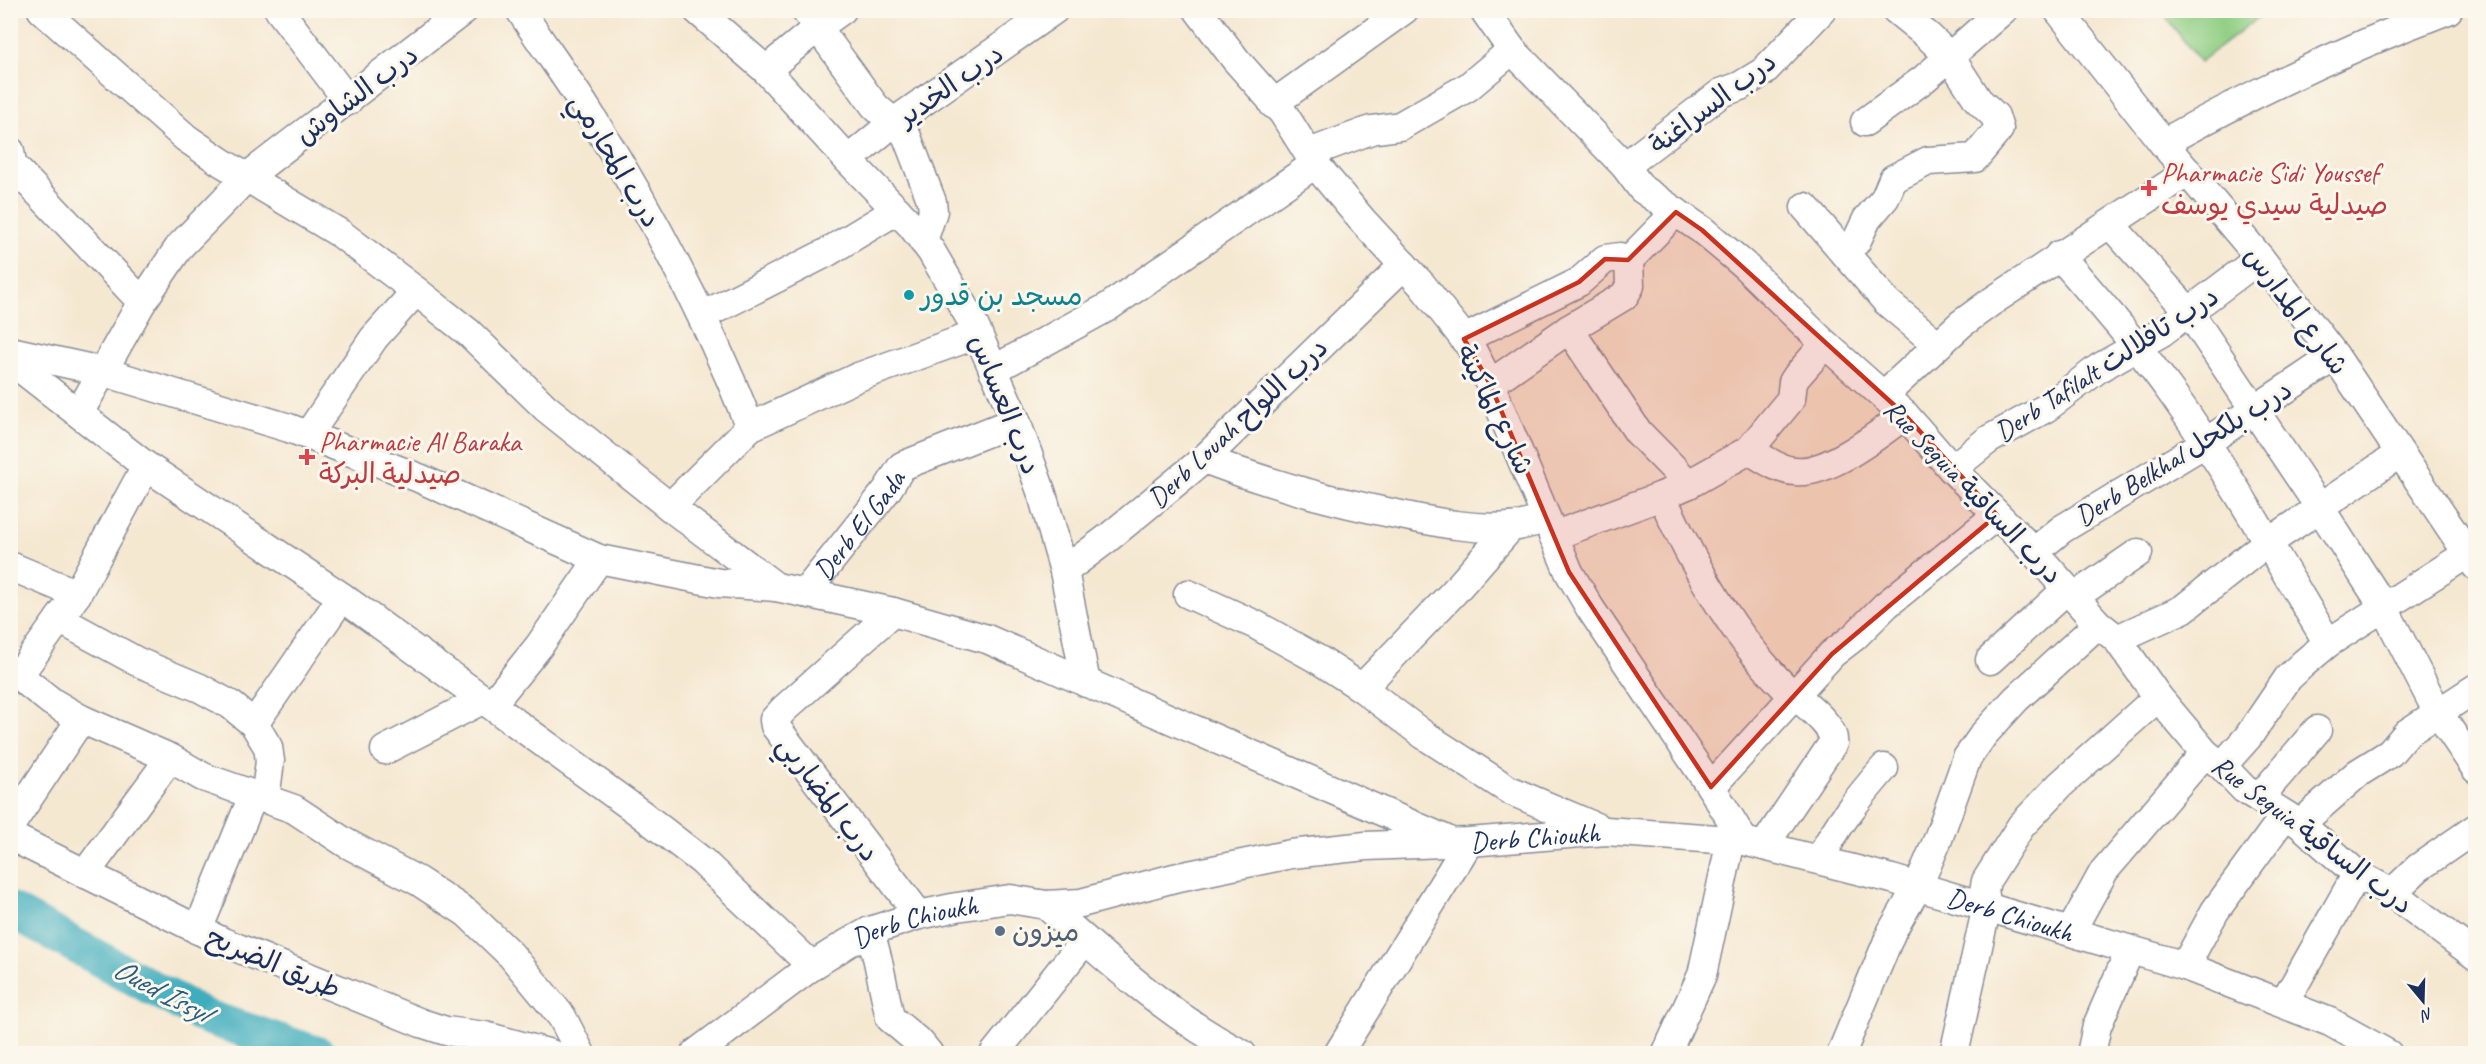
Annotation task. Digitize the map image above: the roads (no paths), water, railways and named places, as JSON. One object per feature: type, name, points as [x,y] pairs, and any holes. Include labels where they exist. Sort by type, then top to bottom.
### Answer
[{"type":"street","points":[[42,10],[186,138],[341,234],[416,291],[469,333],[546,408],[670,507],[776,587]]},
{"type":"street","points":[[279,10],[348,101]]},
{"type":"street","name":"درب الشاوش","points":[[79,413],[142,302],[180,246],[247,177],[464,10]]},
{"type":"street","name":"درب المحارمي","points":[[520,10],[574,89],[665,241],[702,316],[750,427]]},
{"type":"street","name":"درب العساس","points":[[697,10],[766,70],[897,210],[923,241],[978,334],[1016,421],[1042,494],[1064,571],[1086,683]]},
{"type":"street","points":[[766,70],[811,19],[842,10]]},
{"type":"street","name":"درب الخدير","points":[[848,160],[894,122],[1054,10]]},
{"type":"street","name":"شارع الماكينة","points":[[1198,10],[1293,128],[1312,159],[1362,220],[1404,265],[1470,346],[1490,384],[1569,572],[1590,608],[1711,787],[1746,843]]},
{"type":"street","points":[[1273,104],[1404,10]]},
{"type":"street","name":"Rue Seguia درب الساقية","points":[[1484,10],[1512,50],[1625,166],[1642,189],[1702,230],[1744,265],[1825,344],[1905,415],[1952,469],[2034,552],[2108,632],[2158,697],[2244,789],[2292,820],[2357,874],[2392,893],[2475,956]]},
{"type":"street","name":"درب السراغنة","points":[[1625,166],[1721,93],[1740,86],[1763,72],[1822,10]]},
{"type":"street","points":[[1841,250],[1856,242],[1867,219],[1885,198],[1893,179],[1908,169],[1936,159],[1968,160],[1975,158],[1997,133],[1998,120],[1978,100],[1950,57],[1896,10]]},
{"type":"street","points":[[1865,122],[1924,79],[2003,10]]},
{"type":"street","name":"شارع المدارس","points":[[2058,10],[2163,142],[2260,258],[2335,356],[2471,560]]},
{"type":"street","points":[[2163,142],[2280,81],[2385,33],[2448,10]]},
{"type":"street","points":[[811,19],[874,105],[885,117],[903,129],[908,137],[932,202],[933,211],[923,241]]},
{"type":"street","points":[[993,370],[1108,306],[1312,159],[1371,130],[1400,126],[1468,87],[1512,50]]},
{"type":"street","points":[[10,151],[12,164],[16,170],[142,302]]},
{"type":"street","points":[[1884,395],[1938,345],[1991,302],[2188,171]]},
{"type":"street","points":[[1805,207],[1887,302],[1938,345]]},
{"type":"street","points":[[702,316],[826,253],[897,210]]},
{"type":"street","points":[[1490,384],[1569,329],[1624,296],[1630,286],[1629,260],[1676,212]]},
{"type":"street","points":[[2110,224],[2189,312],[2383,606],[2437,711],[2475,770]]},
{"type":"street","points":[[2059,255],[2138,347],[2205,443],[2328,643]]},
{"type":"street","points":[[1464,339],[1579,282],[1605,259],[1620,257],[1629,260]]},
{"type":"street","name":"Derb Tafilalt درب تافلالت","points":[[1952,469],[1988,440],[2046,408],[2099,368],[2138,347],[2260,258]]},
{"type":"street","name":"Derb Louah درب اللواح","points":[[1064,571],[1204,459],[1404,265]]},
{"type":"street","points":[[308,435],[374,338],[416,291]]},
{"type":"street","points":[[1569,329],[1638,432],[1689,484]]},
{"type":"street","points":[[670,507],[750,427],[858,377],[978,334]]},
{"type":"street","points":[[1204,459],[1248,476],[1369,509],[1475,528],[1549,528],[1662,495],[1689,484],[1749,450],[1791,399],[1793,382],[1825,344]]},
{"type":"street","points":[[10,351],[101,371],[308,435],[426,480],[599,560],[719,583],[776,587],[893,612],[987,639],[1460,842],[1338,1053]]},
{"type":"street","name":"Derb Belkhal درب بلكحل","points":[[2034,552],[2075,521],[2112,501],[2205,443],[2335,356]]},
{"type":"street","points":[[10,360],[146,466],[342,597],[488,701],[702,861],[812,966]]},
{"type":"street","points":[[1749,450],[1780,468],[1802,472],[1848,455],[1905,415]]},
{"type":"street","name":"Derb El Gada","points":[[805,593],[894,480],[902,466],[1016,421]]},
{"type":"street","points":[[1841,1053],[1892,931],[1918,886],[1954,799],[1967,758],[1984,734],[2016,699],[2108,632],[2183,609],[2225,573],[2399,454]]},
{"type":"street","points":[[146,466],[77,594],[13,673],[52,702],[81,719],[170,758],[203,777],[294,809],[346,843],[418,881],[467,913],[511,955],[562,1017],[581,1053]]},
{"type":"street","points":[[1662,495],[1710,588],[1759,658],[1824,722],[1832,733],[1833,743],[1746,843],[1702,975],[1666,1053]]},
{"type":"street","points":[[1711,787],[1832,654],[1854,637],[1886,605],[1997,515]]},
{"type":"street","points":[[1362,688],[1454,592],[1512,527]]},
{"type":"street","points":[[1990,660],[2070,593],[2138,553]]},
{"type":"street","points":[[386,750],[488,701],[538,646],[599,560]]},
{"type":"street","points":[[2071,931],[2104,871],[2214,759],[2248,737],[2288,678],[2328,643],[2383,606],[2471,560]]},
{"type":"street","points":[[10,566],[77,594]]},
{"type":"street","points":[[1188,594],[1290,643],[1362,688],[1424,735],[1509,790],[1606,831]]},
{"type":"street","points":[[254,724],[342,597]]},
{"type":"street","name":"درب المضاربي","points":[[893,612],[784,708],[774,720],[775,726],[919,915]]},
{"type":"street","points":[[59,619],[138,662],[200,688],[231,705],[254,724],[268,747],[270,761],[259,797],[198,930]]},
{"type":"street","points":[[2185,966],[2215,911],[2292,820],[2390,753],[2407,733],[2437,711],[2475,688]]},
{"type":"street","points":[[1954,1053],[1987,906],[1983,891],[1986,881],[2021,826],[2060,785],[2158,697]]},
{"type":"street","points":[[10,826],[81,719]]},
{"type":"street","points":[[2259,798],[2317,730]]},
{"type":"street","points":[[85,874],[170,758]]},
{"type":"street","points":[[1820,859],[1834,832],[1853,804],[1884,768]]},
{"type":"street","points":[[2392,893],[2418,868],[2475,828]]},
{"type":"street","name":"Derb Chioukh","points":[[695,1053],[812,966],[870,931],[919,915],[1010,899],[1046,904],[1081,903],[1174,878],[1291,854],[1366,846],[1460,842],[1606,831],[1746,843],[1820,859],[1918,886],[2185,966],[2330,1022],[2388,1053]]},
{"type":"street","name":"طريق الضريح","points":[[10,836],[223,942],[421,1023],[446,1031],[485,1036],[551,1053]]},
{"type":"street","points":[[2284,1003],[2357,874]]},
{"type":"street","points":[[1046,904],[1085,940],[1181,1018],[1242,1053]]},
{"type":"street","points":[[870,931],[890,1018],[929,1053]]},
{"type":"street","points":[[994,1053],[1085,940]]},
{"type":"street","points":[[2091,1053],[2097,1026],[2130,950]]},
{"type":"waterway","name":"Oued Issyl","points":[[10,910],[206,1017],[318,1054]]},
{"type":"place","name":"Pharmacie Sidi Youssef صيدلية سيدي يوسف","points":[[2149,188]]},
{"type":"place","name":"مسجد بن قدور","points":[[909,295]]},
{"type":"place","name":"Pharmacie Al Baraka صيدلية البركة","points":[[307,457]]},
{"type":"place","name":"ميزون","points":[[1000,931]]}]
